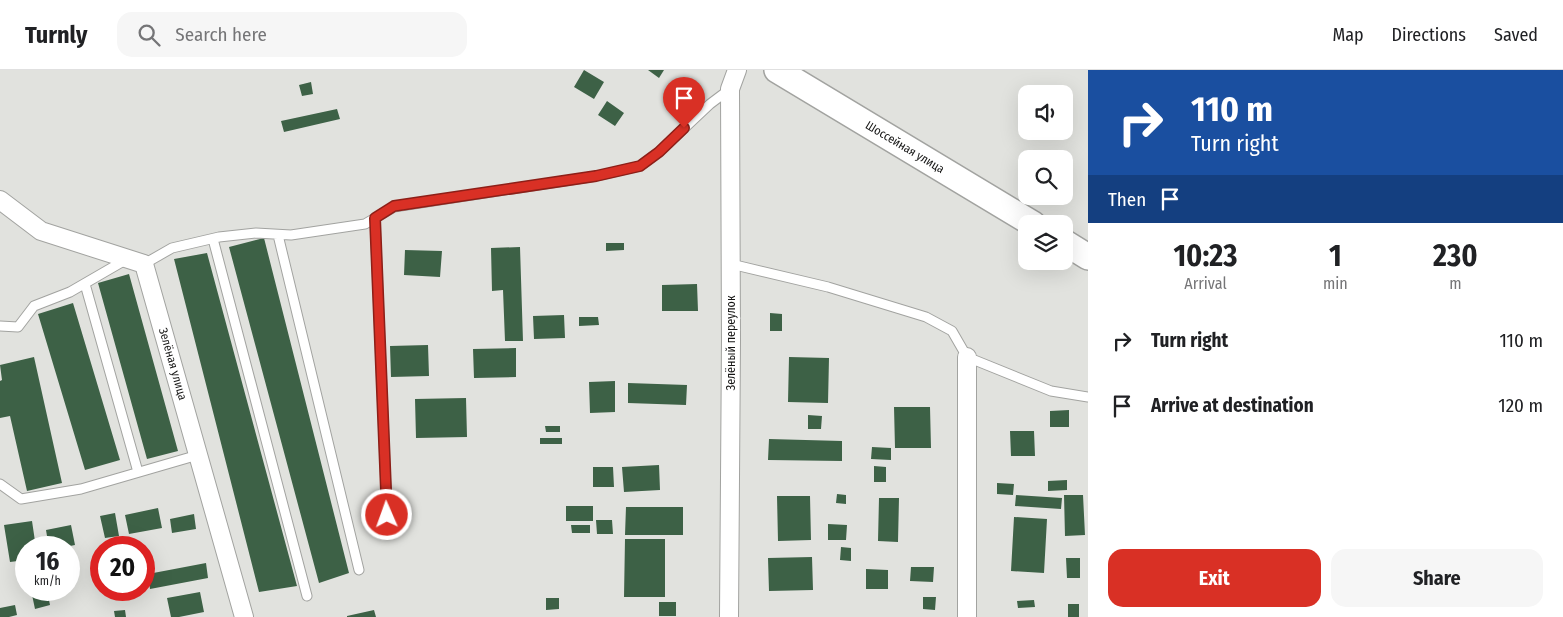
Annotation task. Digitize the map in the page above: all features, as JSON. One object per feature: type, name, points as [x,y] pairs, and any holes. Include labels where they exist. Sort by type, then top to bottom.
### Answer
[{"type":"main road","name":"Шоссейная улица","points":[[777,70],[1018,215]]},
{"type":"main road","points":[[1073,248],[1088,257]]},
{"type":"street","name":"Зелёный переулок","points":[[729,617],[730,89],[737,70]]},
{"type":"street","points":[[0,200],[41,231],[136,261]]},
{"type":"street","name":"Зелёная улица","points":[[136,261],[198,455],[244,617]]},
{"type":"street","points":[[967,357],[967,617]]},
{"type":"lane","points":[[0,326],[18,327],[34,306],[70,292],[136,261],[172,248],[213,239],[256,233],[291,235],[366,224],[394,206],[596,176],[640,166],[659,152],[710,104],[730,89]]},
{"type":"lane","points":[[375,218],[387,515]]},
{"type":"lane","points":[[278,234],[359,570]]},
{"type":"lane","points":[[213,239],[307,596]]},
{"type":"lane","points":[[731,264],[828,287],[926,317],[952,331],[967,357],[1051,391],[1088,397]]},
{"type":"lane","points":[[84,284],[138,472]]},
{"type":"lane","points":[[0,484],[21,499],[81,489],[198,455]]},
{"type":"building","points":[[584,70],[604,82],[594,99],[574,87]]},
{"type":"building","points":[[648,70],[664,70],[659,78]]},
{"type":"building","points":[[311,82],[313,94],[302,96],[299,85]]},
{"type":"building","points":[[607,101],[624,113],[615,126],[598,115]]},
{"type":"building","points":[[337,109],[340,119],[284,132],[281,121]]},
{"type":"building","points":[[264,238],[349,573],[319,583],[229,247]]},
{"type":"building","points":[[606,243],[624,243],[624,250],[606,251]]},
{"type":"building","points":[[520,247],[523,341],[505,341],[503,290],[492,291],[491,248]]},
{"type":"building","points":[[405,250],[442,251],[440,277],[404,275]]},
{"type":"building","points":[[207,253],[297,586],[259,592],[174,259]]},
{"type":"building","points":[[129,274],[178,451],[147,459],[98,283]]},
{"type":"building","points":[[697,284],[698,311],[662,311],[662,285]]},
{"type":"building","points":[[73,303],[120,460],[85,470],[38,314]]},
{"type":"building","points":[[770,313],[782,314],[782,331],[770,331]]},
{"type":"building","points":[[564,315],[565,338],[534,339],[533,316]]},
{"type":"building","points":[[579,317],[598,317],[599,325],[579,326]]},
{"type":"building","points":[[428,345],[429,376],[391,377],[390,346]]},
{"type":"building","points":[[516,348],[516,377],[474,378],[473,349]]},
{"type":"building","points":[[34,357],[62,483],[27,491],[10,416],[0,418],[0,381],[2,380],[0,365]]},
{"type":"building","points":[[789,357],[829,358],[828,403],[788,402]]},
{"type":"building","points":[[615,381],[615,412],[590,413],[589,382]]},
{"type":"building","points":[[628,383],[687,385],[686,405],[628,403]]},
{"type":"building","points":[[466,398],[467,437],[416,438],[415,399]]},
{"type":"building","points":[[894,407],[930,407],[931,448],[895,448]]},
{"type":"building","points":[[1069,410],[1069,427],[1050,427],[1050,411]]},
{"type":"building","points":[[808,415],[822,416],[821,429],[808,429]]},
{"type":"building","points":[[545,426],[560,426],[560,432],[546,432]]},
{"type":"building","points":[[1010,431],[1034,431],[1035,456],[1011,456]]},
{"type":"building","points":[[540,438],[562,438],[562,444],[540,444]]},
{"type":"building","points":[[769,439],[842,441],[842,461],[768,460]]},
{"type":"building","points":[[872,447],[891,448],[891,460],[871,459]]},
{"type":"building","points":[[659,465],[660,490],[624,492],[622,467]]},
{"type":"building","points":[[874,466],[886,467],[886,482],[874,482]]},
{"type":"building","points":[[593,467],[613,467],[614,487],[593,487]]},
{"type":"building","points":[[1067,480],[1067,490],[1048,491],[1048,481]]},
{"type":"building","points":[[997,483],[1014,484],[1013,495],[997,494]]},
{"type":"building","points":[[837,494],[846,495],[846,504],[836,503]]},
{"type":"building","points":[[1016,495],[1062,498],[1061,509],[1015,506]]},
{"type":"building","points":[[1064,495],[1083,495],[1085,535],[1065,536]]},
{"type":"building","points":[[777,496],[810,496],[811,540],[778,541]]},
{"type":"building","points":[[879,498],[899,498],[898,542],[878,541]]},
{"type":"building","points":[[566,506],[593,506],[593,521],[566,521]]},
{"type":"building","points":[[626,507],[683,507],[683,535],[625,535]]},
{"type":"building","points":[[158,508],[162,528],[129,534],[125,515]]},
{"type":"building","points":[[115,513],[119,536],[105,536],[100,516]]},
{"type":"building","points":[[194,514],[196,529],[172,533],[170,519]]},
{"type":"building","points":[[1014,517],[1047,519],[1044,573],[1011,571]]},
{"type":"building","points":[[596,520],[612,520],[613,534],[597,534]]},
{"type":"building","points":[[32,521],[34,536],[15,536],[15,561],[10,562],[4,525]]},
{"type":"building","points":[[828,524],[847,525],[846,540],[828,540]]},
{"type":"building","points":[[71,525],[73,536],[47,536],[46,530]]},
{"type":"building","points":[[571,525],[590,525],[590,533],[572,533]]},
{"type":"building","points":[[625,539],[665,539],[665,597],[624,597]]},
{"type":"building","points":[[841,547],[851,548],[851,561],[840,560]]},
{"type":"building","points":[[812,557],[813,590],[769,591],[768,558]]},
{"type":"building","points":[[1066,558],[1080,558],[1080,578],[1067,578]]},
{"type":"building","points":[[206,563],[208,578],[155,588],[155,573]]},
{"type":"building","points":[[911,567],[934,567],[933,582],[910,581]]},
{"type":"building","points":[[866,569],[888,570],[888,589],[866,589]]},
{"type":"building","points":[[200,592],[204,612],[171,617],[167,598]]},
{"type":"building","points":[[923,597],[936,597],[935,610],[923,609]]},
{"type":"building","points":[[546,598],[559,598],[559,609],[546,610]]},
{"type":"building","points":[[1034,600],[1035,607],[1018,608],[1017,601]]},
{"type":"building","points":[[33,601],[49,601],[50,605],[35,609]]},
{"type":"building","points":[[659,602],[676,602],[676,616],[659,616]]},
{"type":"building","points":[[1068,604],[1079,604],[1079,617],[1068,617]]},
{"type":"building","points":[[15,605],[17,615],[0,617],[0,608]]},
{"type":"building","points":[[125,610],[126,617],[115,617],[114,611]]},
{"type":"building","points":[[374,610],[376,617],[347,617],[347,616]]},
{"type":"route","points":[[387,515],[375,218],[394,206],[596,176],[640,166],[659,152],[684,128]]}]
